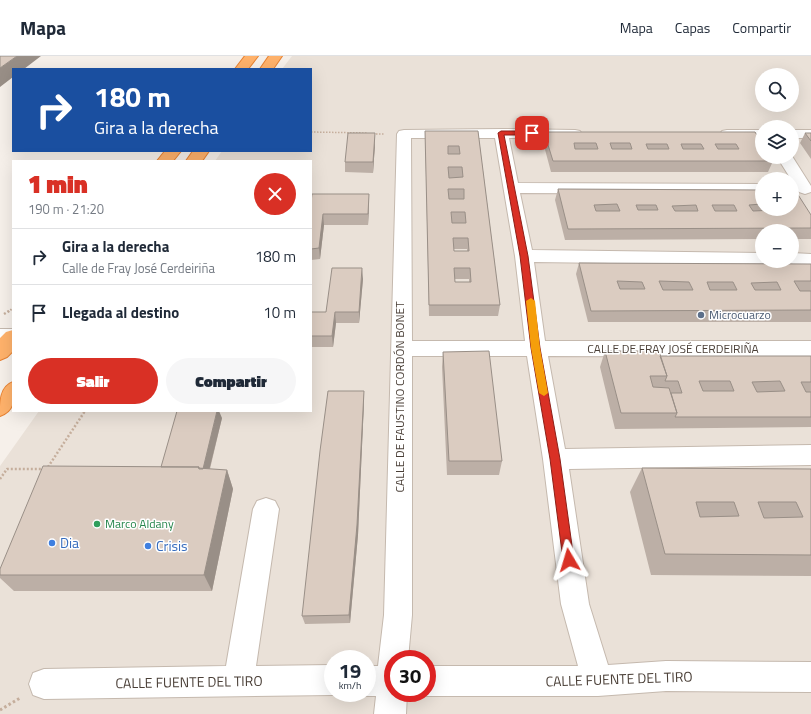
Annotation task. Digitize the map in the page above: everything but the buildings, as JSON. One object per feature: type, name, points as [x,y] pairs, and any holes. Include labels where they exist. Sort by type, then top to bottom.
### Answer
[{"type":"highway","points":[[242,68],[252,56]]},
{"type":"highway","points":[[267,68],[276,56]]},
{"type":"highway","points":[[166,160],[172,152]]},
{"type":"highway","points":[[0,352],[12,338]]},
{"type":"highway","points":[[0,407],[12,391]]},
{"type":"street","points":[[501,133],[524,256],[536,348],[555,459],[575,604],[598,681]]},
{"type":"street","points":[[404,134],[588,134]]},
{"type":"street","name":"CALLE DE FAUSTINO CORDÓN BONET","points":[[391,650],[398,615],[402,374],[400,348],[404,134]]},
{"type":"street","points":[[714,134],[755,134]]},
{"type":"street","points":[[799,134],[811,134]]},
{"type":"street","points":[[788,164],[803,189]]},
{"type":"street","points":[[511,188],[755,189]]},
{"type":"street","points":[[524,256],[755,259]]},
{"type":"street","points":[[799,259],[811,260]]},
{"type":"street","points":[[0,336],[12,337]]},
{"type":"street","name":"CALLE DE FRAY JOSÉ CERDEIRIÑA","points":[[400,348],[811,349]]},
{"type":"street","points":[[555,459],[811,455]]},
{"type":"street","points":[[238,682],[266,508]]},
{"type":"street","name":"CALLE FUENTE DEL TIRO","points":[[436,681],[598,681],[666,676],[811,677]]},
{"type":"street","name":"CALLE FUENTE DEL TIRO","points":[[44,684],[324,680]]},
{"type":"street","name":"CALLE DE FAUSTINO CORDÓN BONET","points":[[389,702],[390,714]]},
{"type":"path","points":[[312,132],[404,134]]},
{"type":"path","points":[[0,316],[12,309]]},
{"type":"path","points":[[0,479],[7,469],[47,469],[84,412]]},
{"type":"shaded area","points":[[292,56],[811,56],[811,714],[0,714],[0,466],[38,412],[312,412],[312,160],[216,160],[221,152],[312,152],[312,68],[283,68]]},
{"type":"slow traffic","points":[[531,301],[536,348],[544,393]]},
{"type":"place","name":"Microcuarzo","points":[[701,315]]},
{"type":"place","name":"Marco Aldany","points":[[97,524]]},
{"type":"place","name":"Dia","points":[[52,543]]},
{"type":"place","name":"Crisis","points":[[148,546]]},
{"type":"route","points":[[532,133],[501,133],[524,256],[536,348],[555,459],[569,560]]}]
